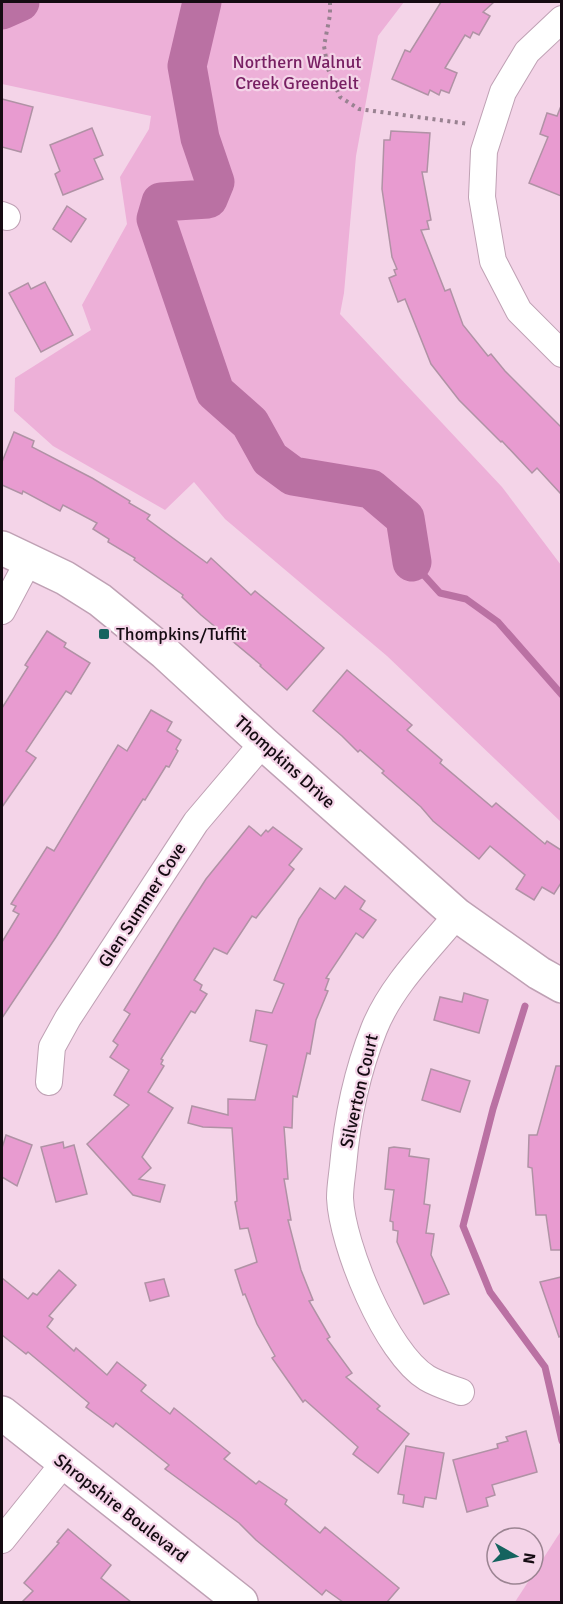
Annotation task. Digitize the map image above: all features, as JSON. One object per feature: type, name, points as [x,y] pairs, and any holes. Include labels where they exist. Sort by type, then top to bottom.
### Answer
[{"type":"street","points":[[561,19],[526,52],[503,92],[484,151],[482,197],[494,261],[519,311],[561,354]]},
{"type":"street","points":[[2,611],[15,554]]},
{"type":"street","name":"Thompkins Drive","points":[[15,554],[66,578],[100,600],[165,653],[457,915],[561,986]]},
{"type":"street","name":"Glen Summer Cove","points":[[49,1082],[52,1047],[68,1018],[196,822],[263,743]]},
{"type":"street","name":"Silverton Court","points":[[457,915],[398,987],[374,1027],[359,1075],[346,1134],[340,1198],[351,1253],[373,1306],[402,1353],[427,1378],[461,1392]]},
{"type":"street","name":"Shropshire Boulevard","points":[[2,1413],[241,1602]]},
{"type":"street","points":[[2,1540],[64,1463]]},
{"type":"path","points":[[330,2],[324,46],[328,69],[340,97],[359,109],[469,124]]},
{"type":"green space","name":"Northern Walnut Creek Greenbelt","points":[[2,2],[404,2],[378,36],[356,156],[344,293],[340,314],[502,487],[561,565],[561,822],[387,656],[225,519],[194,482],[165,510],[53,446],[14,411],[15,378],[91,330],[82,305],[127,224],[120,177],[149,129],[151,116],[2,84]]},
{"type":"green space","points":[[561,1531],[561,1602],[515,1602],[525,1586],[545,1586],[545,1556]]},
{"type":"building","points":[[441,2],[494,2],[483,12],[490,16],[479,35],[473,32],[470,38],[465,35],[445,68],[457,73],[449,93],[441,90],[439,95],[430,90],[428,95],[392,79],[405,50],[410,52]]},
{"type":"building","points":[[2,99],[33,107],[21,152],[2,147]]},
{"type":"building","points":[[561,106],[561,196],[529,183],[548,137],[540,134],[547,113],[557,116]]},
{"type":"building","points":[[92,128],[103,155],[94,159],[103,179],[63,195],[55,174],[60,171],[50,145]]},
{"type":"building","points":[[391,131],[430,133],[427,172],[422,172],[431,220],[427,221],[429,229],[421,230],[445,291],[450,289],[463,325],[488,356],[491,354],[561,427],[561,494],[537,468],[532,473],[459,400],[431,364],[405,299],[398,302],[389,278],[396,275],[394,270],[397,269],[392,257],[382,189],[384,140],[390,140]]},
{"type":"building","points":[[67,206],[86,219],[71,242],[53,229]]},
{"type":"building","points":[[45,282],[73,335],[41,352],[9,293],[28,283],[31,289]]},
{"type":"building","points":[[14,432],[34,441],[32,447],[92,478],[130,501],[129,503],[150,515],[147,519],[207,563],[211,558],[251,595],[255,591],[324,648],[287,690],[201,615],[182,597],[183,595],[93,529],[97,523],[63,505],[60,511],[23,491],[22,494],[2,485],[2,462]]},
{"type":"building","points":[[47,631],[66,643],[64,647],[90,663],[71,694],[66,691],[26,751],[36,758],[2,807],[2,708],[28,667],[25,665]]},
{"type":"building","points":[[347,670],[412,725],[407,730],[442,760],[440,763],[492,807],[496,803],[545,844],[547,841],[561,850],[561,883],[554,894],[542,887],[534,900],[516,889],[525,875],[490,846],[479,859],[433,821],[421,807],[382,773],[384,771],[360,750],[358,752],[313,711]]},
{"type":"building","points":[[151,710],[172,722],[167,731],[181,740],[176,749],[178,751],[145,800],[143,799],[2,1018],[2,942],[19,914],[13,911],[16,906],[11,904],[47,847],[54,851],[118,745],[127,751]]},
{"type":"building","points":[[249,826],[261,836],[273,827],[302,849],[289,865],[294,869],[256,918],[252,916],[227,954],[214,948],[194,980],[202,985],[200,990],[207,994],[195,1013],[191,1011],[161,1059],[163,1060],[161,1064],[164,1066],[148,1092],[173,1108],[142,1157],[151,1168],[139,1179],[165,1185],[160,1202],[133,1195],[87,1144],[129,1105],[114,1095],[129,1070],[110,1057],[118,1045],[113,1041],[130,1014],[124,1010],[179,921],[206,879]]},
{"type":"building","points":[[345,886],[365,901],[360,909],[376,920],[363,938],[356,933],[326,978],[329,979],[325,990],[328,991],[316,1020],[310,1054],[307,1053],[297,1097],[293,1096],[292,1128],[284,1127],[288,1179],[284,1179],[291,1220],[288,1220],[301,1270],[313,1300],[309,1301],[330,1337],[327,1339],[352,1373],[346,1377],[380,1406],[377,1409],[409,1434],[378,1473],[353,1454],[358,1447],[305,1400],[303,1402],[272,1358],[275,1356],[257,1324],[245,1294],[243,1295],[235,1270],[257,1262],[248,1228],[240,1229],[235,1202],[237,1201],[232,1128],[203,1127],[188,1123],[192,1106],[228,1115],[228,1099],[255,1100],[267,1045],[250,1041],[256,1010],[272,1013],[284,984],[274,980],[299,919],[320,888],[335,899]]},
{"type":"building","points":[[464,993],[488,1000],[479,1033],[434,1020],[440,997],[462,1002]]},
{"type":"building","points":[[556,1066],[561,1066],[561,1250],[551,1250],[546,1215],[536,1215],[532,1168],[528,1167],[529,1135],[537,1135]]},
{"type":"building","points":[[431,1069],[470,1081],[460,1112],[422,1100]]},
{"type":"building","points":[[6,1135],[32,1145],[17,1186],[2,1177],[2,1148]]},
{"type":"building","points":[[63,1142],[64,1148],[74,1145],[87,1194],[56,1202],[41,1147]]},
{"type":"building","points":[[389,1148],[410,1149],[409,1156],[429,1159],[424,1204],[430,1205],[426,1233],[434,1234],[431,1255],[449,1294],[424,1304],[397,1242],[398,1231],[393,1230],[393,1222],[390,1221],[394,1190],[385,1189]]},
{"type":"building","points":[[59,1270],[76,1285],[49,1316],[53,1319],[47,1327],[74,1351],[76,1348],[107,1375],[117,1362],[146,1385],[141,1391],[170,1414],[174,1408],[230,1453],[224,1459],[256,1484],[259,1481],[287,1500],[285,1504],[320,1533],[325,1527],[399,1588],[387,1602],[343,1602],[326,1590],[322,1595],[239,1523],[165,1469],[169,1465],[116,1423],[113,1427],[86,1407],[89,1403],[28,1352],[26,1354],[2,1335],[2,1278],[28,1299],[33,1293],[37,1295]]},
{"type":"building","points":[[561,1277],[561,1336],[559,1337],[540,1282]]},
{"type":"building","points":[[164,1279],[169,1296],[150,1301],[145,1283]]},
{"type":"building","points":[[526,1431],[537,1472],[492,1485],[495,1495],[486,1498],[488,1506],[467,1512],[453,1460],[498,1448],[497,1444],[508,1441],[506,1437]]},
{"type":"building","points":[[406,1446],[444,1453],[436,1499],[425,1497],[423,1507],[403,1503],[404,1495],[398,1494]]},
{"type":"building","points":[[68,1529],[111,1565],[101,1578],[131,1602],[22,1602],[33,1591],[24,1583],[59,1543],[57,1542]]},
{"type":"waterway","points":[[2,10],[20,2]]},
{"type":"waterway","points":[[202,2],[187,66],[200,138],[215,182],[208,199],[161,202],[156,219],[215,392],[250,423],[270,459],[293,476],[371,489],[405,518],[412,562]]},
{"type":"waterway","points":[[412,562],[440,593],[466,599],[498,622],[562,695]]},
{"type":"waterway","points":[[525,1006],[493,1109],[463,1226],[490,1292],[545,1367],[562,1441]]},
{"type":"place","name":"Thompkins/Tuffit","points":[[104,634]]}]
